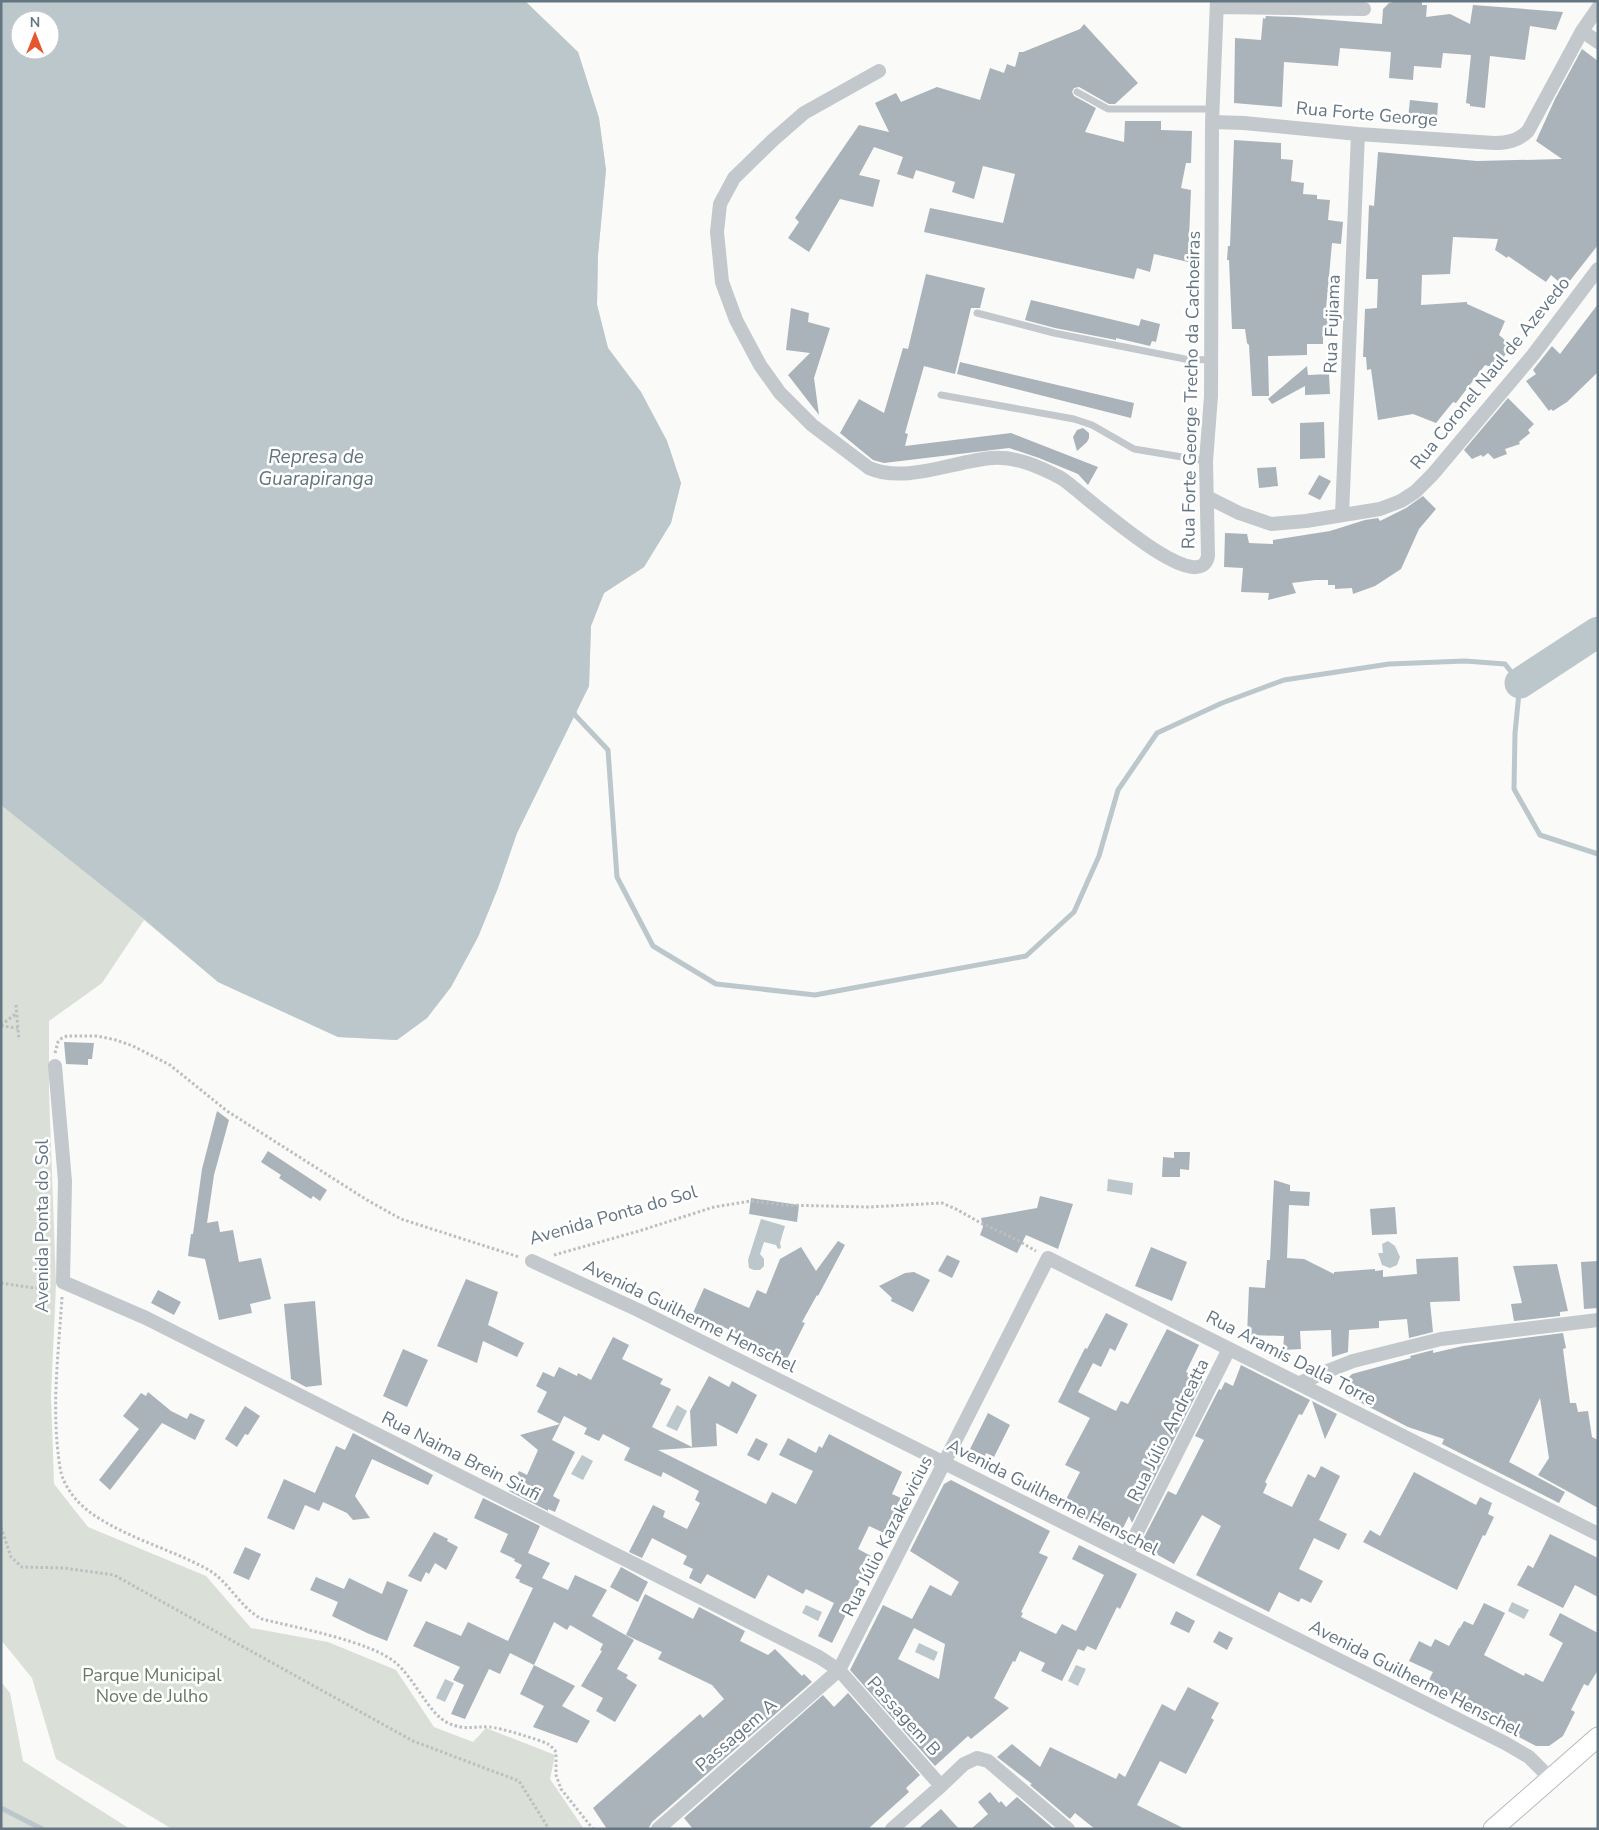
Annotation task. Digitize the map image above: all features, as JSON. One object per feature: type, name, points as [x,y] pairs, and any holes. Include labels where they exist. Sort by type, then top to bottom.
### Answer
[{"type":"main road","points":[[1493,1829],[1598,1737]]},
{"type":"street","points":[[1217,4],[1364,10]]},
{"type":"street","name":"Rua Forte George Trecho da Cachoeiras","points":[[880,71],[804,113],[772,140],[734,178],[720,204],[717,232],[722,282],[736,320],[760,365],[780,394],[812,425],[877,472],[890,474],[908,473],[993,458],[1020,460],[1062,479],[1134,537],[1177,562],[1193,567],[1204,565],[1208,556],[1206,461],[1211,396],[1212,116],[1217,4]]},
{"type":"street","points":[[1597,6],[1582,31],[1598,42]]},
{"type":"street","name":"Rua Forte George","points":[[1212,116],[1244,122],[1358,134],[1505,142],[1518,139],[1528,130],[1582,31]]},
{"type":"street","name":"Rua Fujiama","points":[[1342,515],[1358,134]]},
{"type":"street","name":"Rua Coronel Naul de Azevedo","points":[[1207,497],[1262,522],[1281,524],[1380,509],[1401,501],[1415,492],[1433,474],[1503,392],[1596,272]]},
{"type":"street","name":"Avenida Ponta do Sol","points":[[56,1066],[65,1181],[63,1282]]},
{"type":"street","name":"Rua Aramis Dalla Torre","points":[[1048,1258],[1598,1534]]},
{"type":"street","name":"Rua Júlio Kazakevicius","points":[[839,1670],[1048,1258]]},
{"type":"street","name":"Avenida Guilherme Henschel","points":[[532,1261],[638,1310],[1505,1743],[1529,1756],[1550,1778]]},
{"type":"street","name":"Rua Naima Brein Siufi","points":[[63,1282],[146,1318],[798,1646],[839,1670]]},
{"type":"street","points":[[1300,1384],[1353,1361],[1441,1338],[1598,1320]]},
{"type":"street","name":"Rua Júlio Andreatta","points":[[1126,1554],[1229,1348]]},
{"type":"street","name":"Passagem B","points":[[839,1670],[941,1786]]},
{"type":"street","name":"Passagem A","points":[[658,1829],[839,1670]]},
{"type":"street","points":[[892,1829],[964,1764],[978,1758],[988,1761],[1068,1829]]},
{"type":"lane","points":[[1077,92],[1108,109],[1212,116]]},
{"type":"lane","points":[[977,313],[1054,333],[1184,358],[1211,360]]},
{"type":"lane","points":[[941,395],[1074,419],[1092,425],[1134,449],[1206,461]]},
{"type":"path","points":[[16,1005],[19,1040]]},
{"type":"path","points":[[1,1025],[17,1013]]},
{"type":"path","points":[[1,1025],[18,1028]]},
{"type":"path","name":"Avenida Ponta do Sol","points":[[56,1066],[55,1050],[58,1042],[67,1036],[96,1036],[133,1046],[170,1065],[227,1111],[400,1219],[532,1261],[640,1231],[714,1207],[751,1202],[784,1205],[869,1207],[942,1204],[956,1209],[1015,1239],[1048,1258]]},
{"type":"path","points":[[1,1283],[34,1288],[63,1282]]},
{"type":"path","name":"Avenida Ponta do Sol","points":[[63,1282],[56,1428],[63,1480],[71,1494],[84,1508],[123,1532],[209,1570],[222,1581],[253,1615],[352,1643],[394,1661],[406,1672],[438,1715],[449,1723],[465,1728],[496,1728],[547,1744],[556,1752],[556,1775],[561,1789],[593,1829]]},
{"type":"path","points":[[1,1527],[12,1557],[22,1567],[64,1568],[114,1576],[413,1741],[519,1781],[548,1829]]},
{"type":"green space","name":"Represa de Guarapiranga","points":[[525,1],[578,52],[599,118],[606,170],[598,255],[597,304],[608,348],[641,392],[667,441],[681,483],[671,523],[644,567],[604,593],[591,626],[589,686],[517,833],[498,888],[478,937],[451,987],[427,1018],[397,1040],[338,1037],[218,982],[144,920],[102,983],[49,1021],[49,1092],[56,1284],[51,1396],[54,1484],[88,1527],[206,1576],[251,1628],[328,1642],[396,1670],[434,1727],[473,1742],[486,1728],[555,1755],[550,1779],[584,1829],[172,1829],[56,1759],[32,1678],[1,1640],[1,152],[18,60],[60,60],[60,20]]},
{"type":"green space","points":[[1,1682],[10,1693],[23,1761],[130,1829],[1,1829]]},
{"type":"water","name":"Represa de Guarapiranga","points":[[1,1],[525,1],[578,52],[599,118],[606,170],[598,255],[597,305],[608,348],[641,392],[667,441],[681,483],[671,523],[644,567],[604,593],[591,626],[589,686],[517,833],[498,888],[478,937],[451,987],[427,1018],[397,1040],[338,1037],[218,982],[144,919],[1,805]]},
{"type":"water","points":[[1108,1179],[1133,1183],[1132,1195],[1107,1191]]},
{"type":"water","points":[[761,1219],[785,1226],[780,1243],[781,1248],[778,1249],[776,1245],[764,1242],[760,1254],[764,1259],[764,1266],[760,1270],[754,1270],[749,1268],[748,1260]]},
{"type":"water","points":[[1388,1241],[1395,1246],[1400,1257],[1397,1265],[1390,1268],[1382,1265],[1378,1253],[1383,1253],[1382,1244]]},
{"type":"water","points":[[677,1405],[687,1411],[677,1431],[666,1426]]},
{"type":"water","points":[[582,1455],[593,1461],[583,1480],[571,1474]]},
{"type":"water","points":[[1512,1602],[1529,1610],[1524,1619],[1508,1611]]},
{"type":"water","points":[[806,1605],[822,1612],[818,1621],[802,1613]]},
{"type":"water","points":[[919,1643],[938,1652],[934,1661],[915,1652]]},
{"type":"water","points":[[1076,1665],[1086,1669],[1078,1686],[1068,1681]]},
{"type":"water","points":[[445,1679],[454,1683],[445,1702],[436,1698]]},
{"type":"building","points":[[1422,1],[1422,5],[1427,5],[1426,17],[1450,14],[1470,24],[1473,5],[1563,12],[1556,30],[1530,26],[1525,60],[1490,56],[1485,108],[1470,106],[1470,104],[1466,103],[1471,55],[1443,53],[1441,68],[1414,66],[1413,80],[1389,78],[1391,52],[1340,48],[1338,66],[1284,62],[1282,107],[1234,103],[1235,38],[1261,40],[1263,18],[1265,19],[1266,16],[1382,24],[1383,9],[1389,3]]},
{"type":"building","points":[[1084,24],[1138,83],[1115,104],[1109,104],[1079,87],[1074,88],[1072,92],[1074,96],[1096,108],[1085,132],[1124,142],[1125,121],[1161,121],[1161,130],[1192,131],[1191,163],[1186,163],[1181,188],[1191,190],[1188,262],[1154,254],[1150,272],[1137,268],[1134,279],[924,232],[930,208],[1003,223],[1015,174],[983,166],[974,199],[952,192],[955,182],[916,170],[913,179],[897,174],[903,157],[874,147],[859,175],[880,180],[873,207],[840,199],[809,252],[788,238],[799,222],[795,218],[859,125],[889,132],[875,103],[896,93],[901,102],[937,87],[980,100],[990,68],[1004,73],[1007,64],[1015,67],[1019,52],[1080,29]]},
{"type":"building","points":[[1582,49],[1598,61],[1598,245],[1565,287],[1551,275],[1546,282],[1508,256],[1507,258],[1495,250],[1498,239],[1453,237],[1450,274],[1422,275],[1421,305],[1467,302],[1467,304],[1505,321],[1499,335],[1512,346],[1495,368],[1485,365],[1456,403],[1453,402],[1436,423],[1413,414],[1378,420],[1371,369],[1367,370],[1366,357],[1363,357],[1365,309],[1377,308],[1378,279],[1366,279],[1369,205],[1374,206],[1378,152],[1477,161],[1562,159],[1536,141],[1555,99]]},
{"type":"building","points":[[1410,100],[1438,103],[1437,118],[1408,118]]},
{"type":"building","points":[[1234,140],[1281,143],[1281,159],[1293,160],[1291,181],[1304,183],[1303,194],[1317,195],[1317,199],[1330,200],[1328,220],[1343,222],[1341,244],[1332,243],[1326,309],[1338,309],[1338,327],[1323,327],[1323,344],[1307,344],[1307,355],[1268,356],[1269,396],[1252,396],[1249,345],[1245,329],[1232,329],[1229,260],[1227,260],[1228,246],[1230,246]]},
{"type":"building","points":[[926,274],[985,288],[980,308],[971,308],[955,374],[924,366],[905,433],[908,434],[905,446],[1011,433],[1098,467],[1088,485],[1078,474],[1009,448],[884,463],[873,460],[840,433],[859,399],[884,413],[903,348],[908,349]]},
{"type":"building","points":[[1031,300],[1139,326],[1141,319],[1160,324],[1156,342],[1152,341],[1150,346],[1116,338],[1116,340],[1055,328],[1025,320]]},
{"type":"building","points":[[1598,304],[1598,372],[1567,402],[1553,411],[1551,409],[1549,411],[1526,381],[1536,374],[1533,370],[1552,346],[1560,354]]},
{"type":"building","points":[[791,308],[809,313],[808,322],[830,328],[814,378],[819,415],[788,375],[810,353],[786,350]]},
{"type":"building","points":[[960,362],[1134,403],[1131,418],[957,374]]},
{"type":"building","points":[[1307,366],[1308,375],[1329,374],[1330,394],[1305,395],[1305,386],[1272,404],[1268,399]]},
{"type":"building","points":[[1508,398],[1534,424],[1528,430],[1530,433],[1519,442],[1520,444],[1505,449],[1507,454],[1494,459],[1488,453],[1483,457],[1481,455],[1472,459],[1464,450]]},
{"type":"building","points":[[1324,422],[1325,458],[1300,459],[1300,423]]},
{"type":"building","points":[[1083,428],[1089,433],[1089,438],[1077,451],[1073,437],[1077,430]]},
{"type":"building","points":[[1276,467],[1278,486],[1259,488],[1257,468]]},
{"type":"building","points":[[1319,475],[1331,481],[1320,500],[1308,494]]},
{"type":"building","points":[[1423,496],[1436,509],[1419,529],[1401,569],[1375,586],[1353,594],[1352,588],[1335,589],[1335,585],[1328,585],[1328,580],[1315,580],[1292,583],[1296,593],[1268,600],[1269,593],[1241,592],[1243,568],[1224,567],[1225,533],[1247,534],[1249,543],[1273,544],[1273,540],[1330,531],[1365,520],[1378,518],[1380,521],[1406,508]]},
{"type":"building","points":[[64,1042],[94,1043],[92,1059],[88,1059],[88,1065],[66,1064]]},
{"type":"building","points":[[217,1111],[229,1120],[214,1175],[207,1223],[218,1221],[220,1232],[233,1230],[239,1262],[261,1258],[271,1299],[250,1304],[252,1313],[219,1320],[205,1259],[188,1256],[202,1169]]},
{"type":"building","points":[[268,1151],[327,1190],[320,1201],[313,1196],[311,1199],[279,1178],[281,1175],[261,1162]]},
{"type":"building","points":[[1174,1152],[1190,1152],[1189,1170],[1180,1169],[1180,1177],[1162,1177],[1163,1157],[1174,1158]]},
{"type":"building","points":[[1274,1180],[1290,1185],[1290,1191],[1310,1192],[1309,1206],[1289,1205],[1287,1258],[1304,1259],[1334,1274],[1334,1272],[1383,1270],[1383,1277],[1417,1274],[1416,1259],[1458,1257],[1460,1301],[1430,1302],[1433,1332],[1409,1338],[1407,1319],[1379,1321],[1379,1328],[1349,1330],[1348,1352],[1332,1357],[1331,1330],[1300,1331],[1301,1349],[1283,1350],[1284,1336],[1247,1335],[1249,1287],[1265,1288],[1267,1260],[1270,1260]]},
{"type":"building","points":[[1040,1196],[1073,1204],[1058,1249],[1026,1235],[1017,1253],[980,1235],[983,1227],[981,1218],[1037,1208]]},
{"type":"building","points":[[751,1198],[799,1205],[797,1222],[749,1214]]},
{"type":"building","points":[[1395,1207],[1397,1234],[1372,1235],[1370,1209]]},
{"type":"building","points":[[838,1241],[845,1245],[802,1322],[805,1323],[783,1367],[752,1351],[756,1342],[693,1313],[704,1288],[749,1308],[757,1290],[766,1294],[780,1259],[801,1247],[816,1271]]},
{"type":"building","points":[[1151,1247],[1187,1262],[1172,1301],[1135,1286]]},
{"type":"building","points":[[947,1255],[960,1261],[952,1278],[938,1271]]},
{"type":"building","points":[[1598,1261],[1598,1308],[1584,1309],[1581,1262]]},
{"type":"building","points":[[1557,1264],[1568,1311],[1560,1312],[1560,1316],[1514,1321],[1511,1304],[1522,1303],[1513,1266]]},
{"type":"building","points":[[914,1272],[930,1280],[913,1312],[891,1301],[892,1298],[879,1286],[905,1273]]},
{"type":"building","points":[[466,1279],[498,1292],[488,1325],[524,1343],[517,1357],[483,1341],[477,1363],[437,1346]]},
{"type":"building","points":[[158,1290],[181,1302],[174,1315],[151,1303]]},
{"type":"building","points":[[315,1301],[322,1385],[306,1387],[291,1379],[284,1304]]},
{"type":"building","points":[[1106,1313],[1128,1324],[1115,1351],[1110,1348],[1101,1367],[1093,1363],[1078,1392],[1116,1411],[1121,1401],[1128,1404],[1167,1329],[1199,1345],[1186,1372],[1203,1381],[1132,1523],[1129,1516],[1119,1536],[1062,1507],[1080,1472],[1065,1465],[1090,1418],[1058,1402],[1085,1348],[1087,1349]]},
{"type":"building","points":[[1563,1333],[1566,1348],[1563,1349],[1570,1403],[1576,1403],[1578,1412],[1588,1411],[1592,1437],[1598,1440],[1598,1508],[1538,1475],[1549,1458],[1540,1398],[1509,1462],[1565,1492],[1559,1503],[1442,1444],[1444,1439],[1408,1427],[1348,1396],[1346,1389],[1348,1378],[1352,1374],[1433,1350],[1433,1353],[1463,1346]]},
{"type":"building","points":[[613,1337],[629,1345],[622,1359],[663,1379],[660,1384],[671,1389],[652,1427],[692,1447],[690,1411],[709,1376],[729,1387],[732,1381],[757,1395],[737,1434],[716,1423],[717,1446],[658,1450],[766,1504],[772,1492],[796,1504],[813,1471],[779,1455],[788,1438],[816,1453],[819,1446],[822,1448],[829,1434],[902,1472],[892,1494],[901,1498],[884,1533],[869,1526],[858,1549],[871,1556],[856,1589],[858,1590],[832,1643],[818,1636],[834,1603],[806,1589],[803,1594],[768,1575],[755,1599],[707,1574],[701,1584],[689,1578],[693,1569],[683,1564],[687,1556],[652,1538],[642,1558],[629,1552],[653,1505],[665,1511],[663,1517],[687,1529],[700,1503],[695,1500],[699,1491],[663,1472],[661,1477],[624,1460],[630,1448],[603,1434],[599,1441],[584,1434],[587,1428],[564,1416],[560,1424],[537,1412],[547,1392],[536,1386],[543,1372],[554,1377],[559,1367],[577,1376],[578,1373],[591,1380]]},
{"type":"building","points":[[403,1349],[428,1360],[407,1407],[383,1396]]},
{"type":"building","points":[[1241,1365],[1310,1400],[1302,1415],[1299,1414],[1265,1482],[1267,1484],[1263,1493],[1292,1507],[1308,1474],[1315,1478],[1321,1466],[1340,1476],[1319,1520],[1347,1534],[1339,1550],[1314,1538],[1299,1569],[1323,1581],[1311,1603],[1301,1598],[1299,1602],[1279,1592],[1269,1612],[1196,1575],[1221,1526],[1202,1515],[1174,1564],[1140,1545],[1168,1491],[1176,1495],[1204,1440],[1195,1436],[1219,1389],[1221,1390],[1225,1382],[1233,1386]]},
{"type":"building","points":[[148,1392],[171,1411],[187,1419],[190,1413],[205,1420],[195,1440],[162,1423],[110,1490],[99,1480],[139,1429],[123,1416],[141,1393],[146,1396]]},
{"type":"building","points":[[1312,1401],[1337,1414],[1325,1439]]},
{"type":"building","points":[[245,1406],[260,1416],[248,1435],[245,1434],[237,1447],[225,1439]]},
{"type":"building","points":[[988,1413],[1010,1425],[994,1457],[986,1453],[985,1456],[970,1449]]},
{"type":"building","points":[[560,1424],[552,1440],[575,1452],[553,1496],[560,1500],[555,1512],[548,1509],[548,1511],[509,1491],[519,1471],[527,1475],[538,1450],[520,1435]]},
{"type":"building","points":[[353,1433],[433,1475],[428,1485],[372,1459],[355,1496],[370,1518],[353,1520],[347,1513],[323,1502],[319,1511],[305,1505],[294,1530],[267,1518],[284,1479],[315,1493],[336,1446],[345,1450]]},
{"type":"building","points":[[756,1438],[768,1444],[759,1461],[747,1455]]},
{"type":"building","points":[[1414,1472],[1476,1505],[1480,1497],[1492,1503],[1488,1514],[1494,1517],[1485,1536],[1483,1535],[1457,1590],[1363,1542],[1370,1530],[1380,1536]]},
{"type":"building","points":[[951,1480],[1050,1531],[1039,1553],[1048,1557],[1021,1612],[1023,1613],[1021,1617],[1056,1634],[1062,1624],[1076,1631],[1104,1575],[1072,1559],[1079,1545],[1137,1574],[1120,1609],[1117,1607],[1096,1650],[1087,1646],[1084,1651],[1078,1649],[1062,1681],[1041,1671],[1045,1663],[1020,1651],[994,1698],[1009,1708],[971,1739],[968,1736],[935,1766],[850,1670],[883,1605],[912,1619],[930,1585],[951,1596],[959,1582],[910,1551],[944,1484]],"holes":[[[914,1628],[945,1644],[939,1679],[898,1659]]]},
{"type":"building","points":[[483,1498],[540,1526],[528,1553],[550,1563],[542,1578],[568,1590],[575,1575],[607,1590],[592,1616],[634,1640],[617,1669],[628,1675],[626,1678],[637,1685],[615,1722],[596,1711],[603,1698],[581,1686],[602,1651],[600,1650],[603,1644],[570,1625],[567,1630],[554,1622],[534,1665],[510,1653],[500,1674],[489,1669],[465,1719],[451,1714],[464,1685],[453,1680],[460,1667],[413,1646],[426,1621],[461,1636],[468,1622],[508,1641],[533,1588],[519,1582],[520,1580],[515,1578],[522,1565],[514,1561],[515,1559],[500,1552],[508,1534],[474,1518]]},
{"type":"building","points":[[434,1532],[458,1547],[446,1570],[435,1563],[429,1574],[426,1572],[421,1582],[408,1576]]},
{"type":"building","points":[[1550,1534],[1598,1558],[1598,1597],[1575,1585],[1563,1608],[1517,1585],[1528,1565],[1533,1568]]},
{"type":"building","points":[[245,1547],[261,1554],[249,1580],[233,1573]]},
{"type":"building","points":[[621,1567],[648,1582],[638,1602],[610,1587]]},
{"type":"building","points":[[316,1577],[344,1589],[349,1578],[382,1594],[387,1581],[408,1590],[387,1641],[332,1616],[338,1602],[310,1590]]},
{"type":"building","points":[[645,1594],[693,1619],[699,1607],[745,1631],[740,1641],[768,1655],[775,1649],[802,1676],[804,1674],[812,1682],[652,1822],[648,1829],[607,1829],[593,1808],[700,1714],[703,1718],[724,1699],[712,1685],[658,1659],[662,1652],[626,1635]]},
{"type":"building","points":[[1484,1603],[1505,1613],[1484,1655],[1524,1676],[1525,1673],[1543,1682],[1563,1643],[1549,1635],[1560,1613],[1598,1633],[1598,1670],[1588,1686],[1584,1684],[1571,1710],[1575,1712],[1563,1736],[1549,1746],[1536,1746],[1498,1726],[1502,1718],[1461,1698],[1460,1700],[1446,1693],[1443,1698],[1424,1689],[1433,1672],[1409,1661],[1419,1641],[1431,1647],[1435,1639],[1449,1646],[1464,1621],[1473,1625]]},
{"type":"building","points":[[1176,1611],[1195,1621],[1189,1633],[1170,1624]]},
{"type":"building","points":[[1219,1631],[1233,1638],[1227,1650],[1213,1642]]},
{"type":"building","points":[[534,1665],[575,1686],[562,1706],[590,1721],[577,1743],[533,1727],[544,1706],[520,1694]]},
{"type":"building","points":[[1188,1687],[1219,1703],[1211,1718],[1214,1720],[1186,1774],[1160,1761],[1137,1805],[1185,1829],[1095,1829],[1075,1813],[1070,1819],[1030,1785],[1032,1784],[997,1757],[1012,1744],[1040,1767],[1050,1747],[1116,1779],[1119,1773],[1125,1777],[1162,1704],[1175,1711]]},
{"type":"building","points":[[848,1693],[920,1775],[906,1788],[909,1792],[868,1829],[693,1829],[684,1818],[823,1695],[834,1707]]},
{"type":"building","points":[[990,1792],[999,1803],[1001,1801],[1006,1807],[1017,1797],[1054,1829],[971,1829],[988,1814],[978,1802]]},
{"type":"building","points":[[941,1809],[959,1829],[918,1829]]},
{"type":"waterway","points":[[1520,683],[1598,632]]},
{"type":"waterway","points":[[573,709],[575,715],[608,750],[617,877],[653,946],[716,984],[815,995],[1026,956],[1074,912],[1099,856],[1118,790],[1157,733],[1222,703],[1284,680],[1389,664],[1465,661],[1505,664],[1520,683],[1515,733],[1514,789],[1540,835],[1598,854]]},
{"type":"waterway","points":[[1,1808],[42,1829]]},
{"type":"park label","name":"Parque Municipal Nove de Julho","points":[[152,1685]]}]
